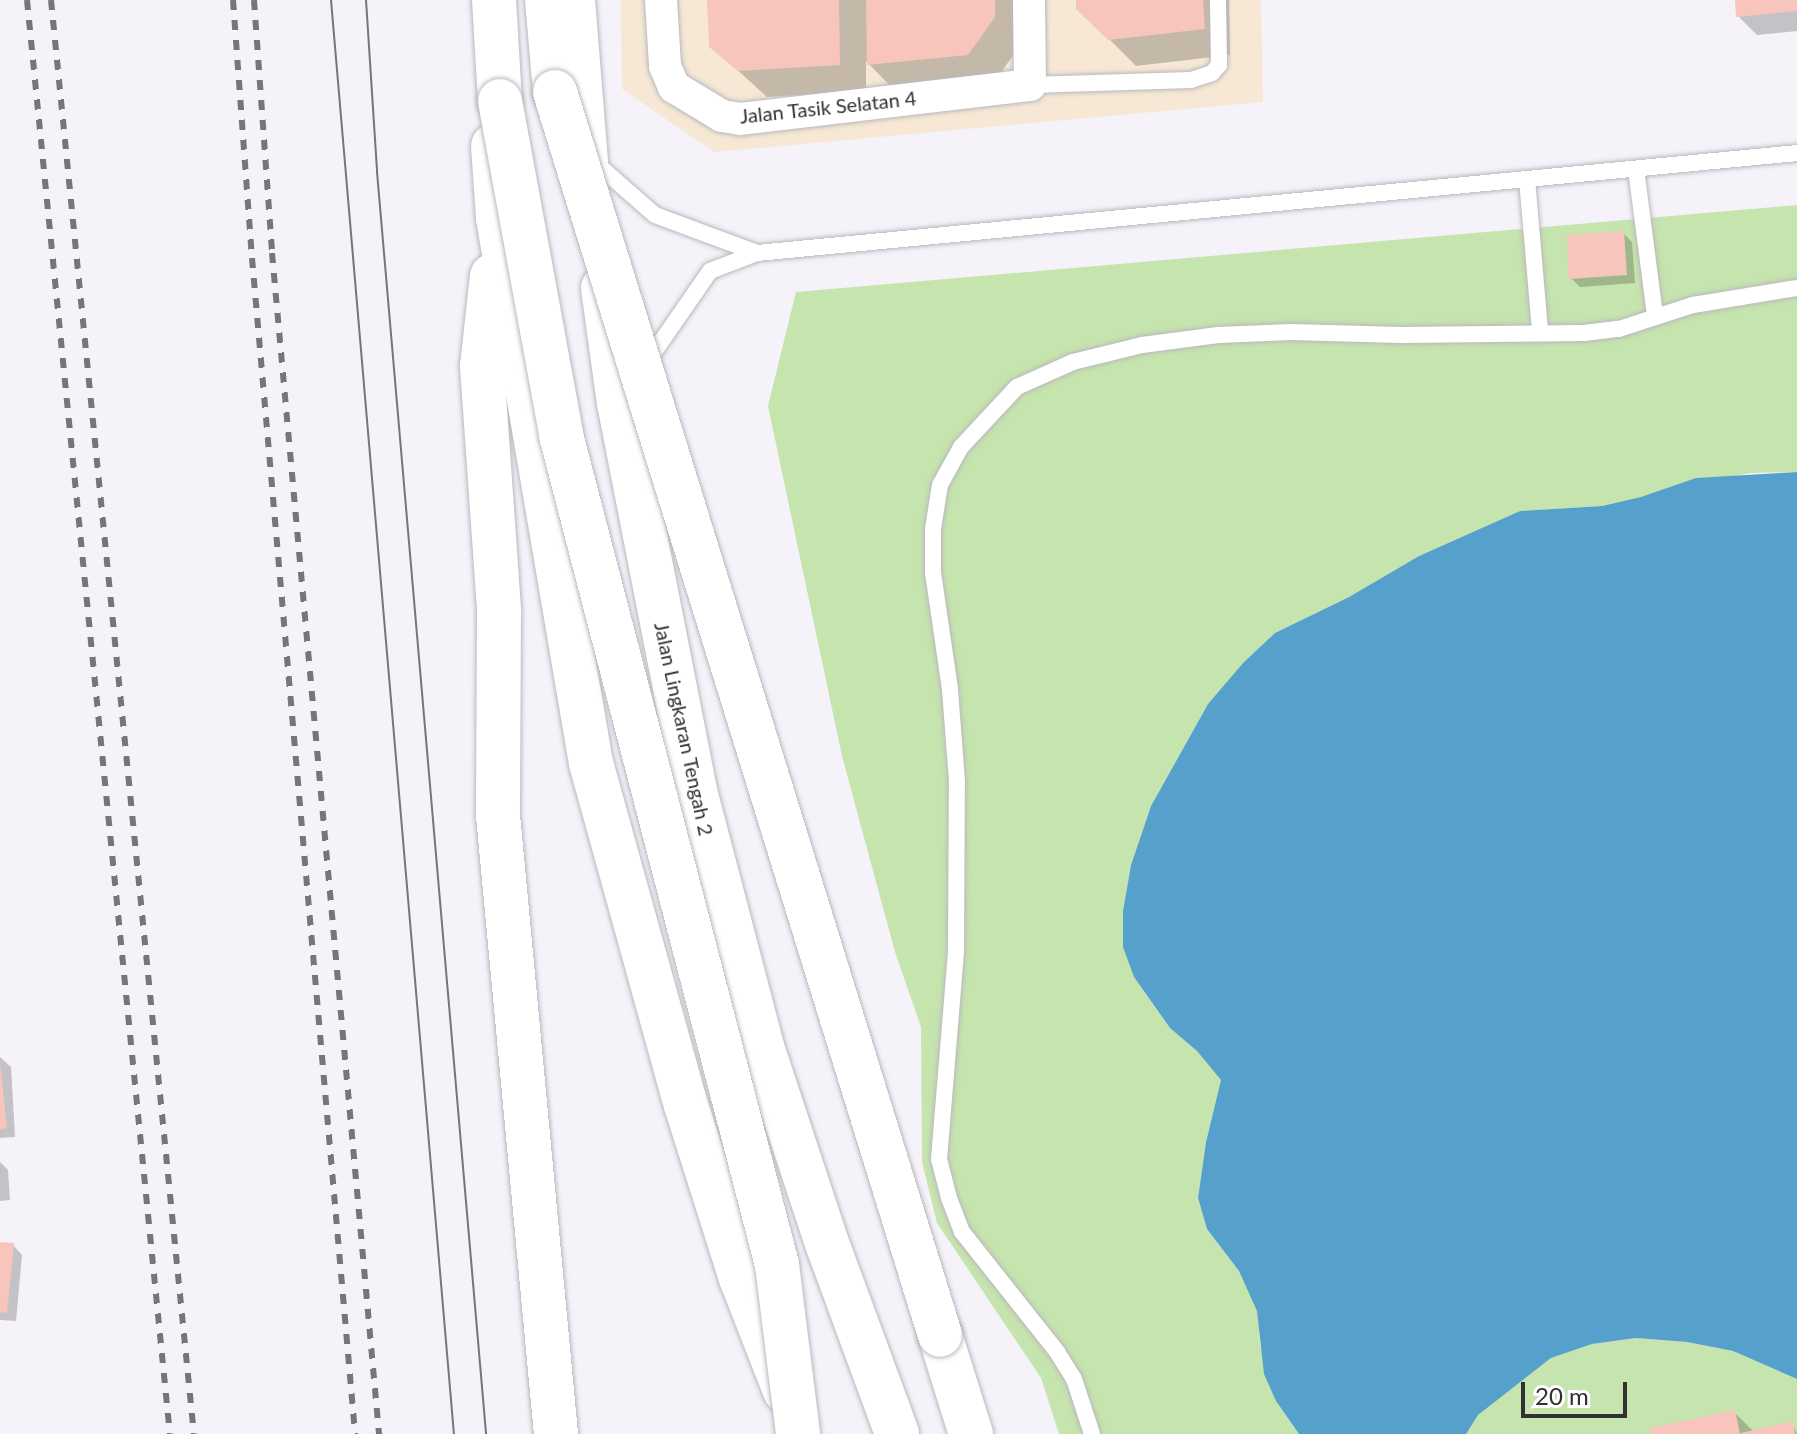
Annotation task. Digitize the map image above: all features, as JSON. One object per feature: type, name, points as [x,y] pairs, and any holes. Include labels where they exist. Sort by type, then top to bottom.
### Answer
[{"type":"highway","points":[[482,0],[498,218],[591,763],[709,1177],[741,1278],[800,1434]]},
{"type":"highway","points":[[494,0],[500,101],[561,435],[777,1265],[800,1434]]},
{"type":"highway","points":[[547,0],[555,92],[971,1434]]},
{"type":"highway","name":"Jalan Lingkaran Tengah 2","points":[[573,0],[585,154],[619,403],[695,791],[762,1047],[828,1246],[897,1434]]},
{"type":"highway","points":[[498,218],[482,366],[499,612],[498,815],[556,1434]]},
{"type":"street","name":"Jalan Tasik Selatan 4","points":[[661,0],[665,66],[674,87],[722,116],[740,119],[1030,85]]},
{"type":"street","points":[[1029,0],[1030,85]]},
{"type":"lane","points":[[1030,85],[1191,80],[1212,73],[1219,65],[1218,0]]},
{"type":"lane","points":[[619,403],[710,271],[757,253],[1797,153]]},
{"type":"lane","points":[[585,154],[655,215],[757,253]]},
{"type":"lane","points":[[1636,169],[1655,315]]},
{"type":"lane","points":[[1527,179],[1540,331]]},
{"type":"lane","points":[[1092,1434],[1074,1379],[1058,1353],[962,1232],[939,1159],[956,951],[957,797],[956,736],[933,573],[933,529],[940,485],[961,447],[1017,387],[1073,362],[1142,345],[1218,335],[1619,329],[1693,305],[1797,288]]},
{"type":"shaded area","points":[[621,0],[1261,0],[1263,102],[714,152],[622,89]]},
{"type":"green space","points":[[1797,205],[1797,472],[1750,473],[1602,506],[1520,511],[1419,556],[1349,597],[1275,633],[1243,663],[1208,704],[1151,806],[1131,865],[1123,911],[1134,977],[1170,1028],[1197,1051],[1221,1080],[1206,1142],[1198,1198],[1207,1229],[1239,1271],[1258,1311],[1260,1344],[1276,1401],[1299,1434],[1059,1434],[1041,1378],[937,1223],[922,1162],[921,1027],[895,952],[842,756],[768,406],[796,292]]},
{"type":"green space","points":[[1636,1338],[1687,1342],[1733,1351],[1797,1379],[1797,1434],[1466,1434],[1477,1415],[1551,1358],[1592,1344]]},
{"type":"water","points":[[1797,472],[1797,1379],[1733,1351],[1687,1342],[1636,1338],[1592,1344],[1551,1358],[1478,1415],[1466,1434],[1299,1434],[1276,1401],[1264,1374],[1257,1311],[1239,1271],[1207,1229],[1198,1198],[1206,1142],[1221,1080],[1197,1051],[1170,1028],[1134,977],[1123,947],[1123,911],[1131,865],[1151,806],[1208,704],[1243,663],[1275,633],[1349,597],[1419,556],[1520,511],[1602,506],[1641,497],[1696,478]]},
{"type":"building","points":[[707,0],[839,0],[840,65],[738,71],[709,47]]},
{"type":"building","points":[[866,0],[995,0],[995,17],[968,55],[867,65]]},
{"type":"building","points":[[1076,0],[1203,0],[1205,29],[1108,40],[1076,9]]},
{"type":"building","points":[[1735,0],[1797,0],[1797,11],[1736,17]]},
{"type":"building","points":[[1624,231],[1627,275],[1569,279],[1567,235]]},
{"type":"building","points":[[0,1062],[7,1128],[0,1129]]},
{"type":"building","points":[[0,1242],[14,1243],[7,1313],[0,1312]]},
{"type":"building","points":[[1735,1410],[1740,1434],[1651,1434],[1650,1428]]},
{"type":"building","points":[[1793,1421],[1795,1434],[1741,1434],[1741,1433]]},
{"type":"tram line","points":[[331,0],[454,1434]]},
{"type":"tram line","points":[[366,0],[377,172],[486,1434]]},
{"type":"railway","points":[[27,0],[170,1434]]},
{"type":"railway","points":[[51,0],[194,1434]]},
{"type":"railway","points":[[233,0],[252,258],[355,1434]]},
{"type":"railway","points":[[254,0],[272,253],[379,1434]]}]
